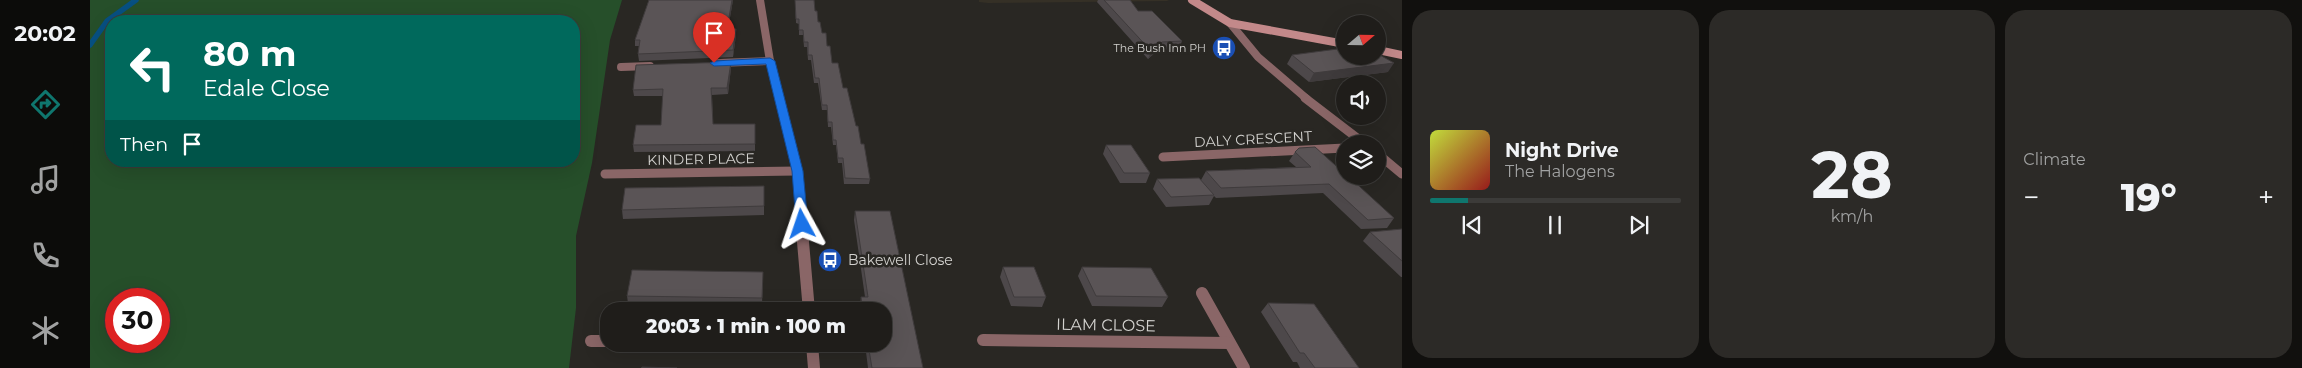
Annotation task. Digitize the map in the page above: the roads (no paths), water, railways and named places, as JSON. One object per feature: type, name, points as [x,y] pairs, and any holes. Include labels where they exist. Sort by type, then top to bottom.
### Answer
[{"type":"main road","points":[[1192,0],[1230,24],[1336,42]]},
{"type":"main road","points":[[1386,52],[1402,55]]},
{"type":"street","points":[[760,0],[770,61],[797,171],[808,302]]},
{"type":"street","points":[[1230,24],[1244,44],[1260,60],[1355,135]]},
{"type":"street","points":[[710,63],[770,61]]},
{"type":"street","points":[[621,67],[661,65]]},
{"type":"street","name":"DALY CRESCENT","points":[[1162,157],[1336,148]]},
{"type":"street","points":[[1386,161],[1402,174]]},
{"type":"street","name":"KINDER PLACE","points":[[606,174],[797,171]]},
{"type":"street","points":[[1202,293],[1244,368]]},
{"type":"street","name":"ILAM CLOSE","points":[[983,340],[1229,343]]},
{"type":"street","points":[[591,341],[600,341]]},
{"type":"street","points":[[813,352],[814,368]]},
{"type":"waterway","points":[[115,15],[136,0]]},
{"type":"waterway","points":[[90,45],[105,24]]},
{"type":"place","name":"The Bush Inn PH","points":[[1224,48]]},
{"type":"place","name":"Bakewell Close","points":[[830,260]]}]
